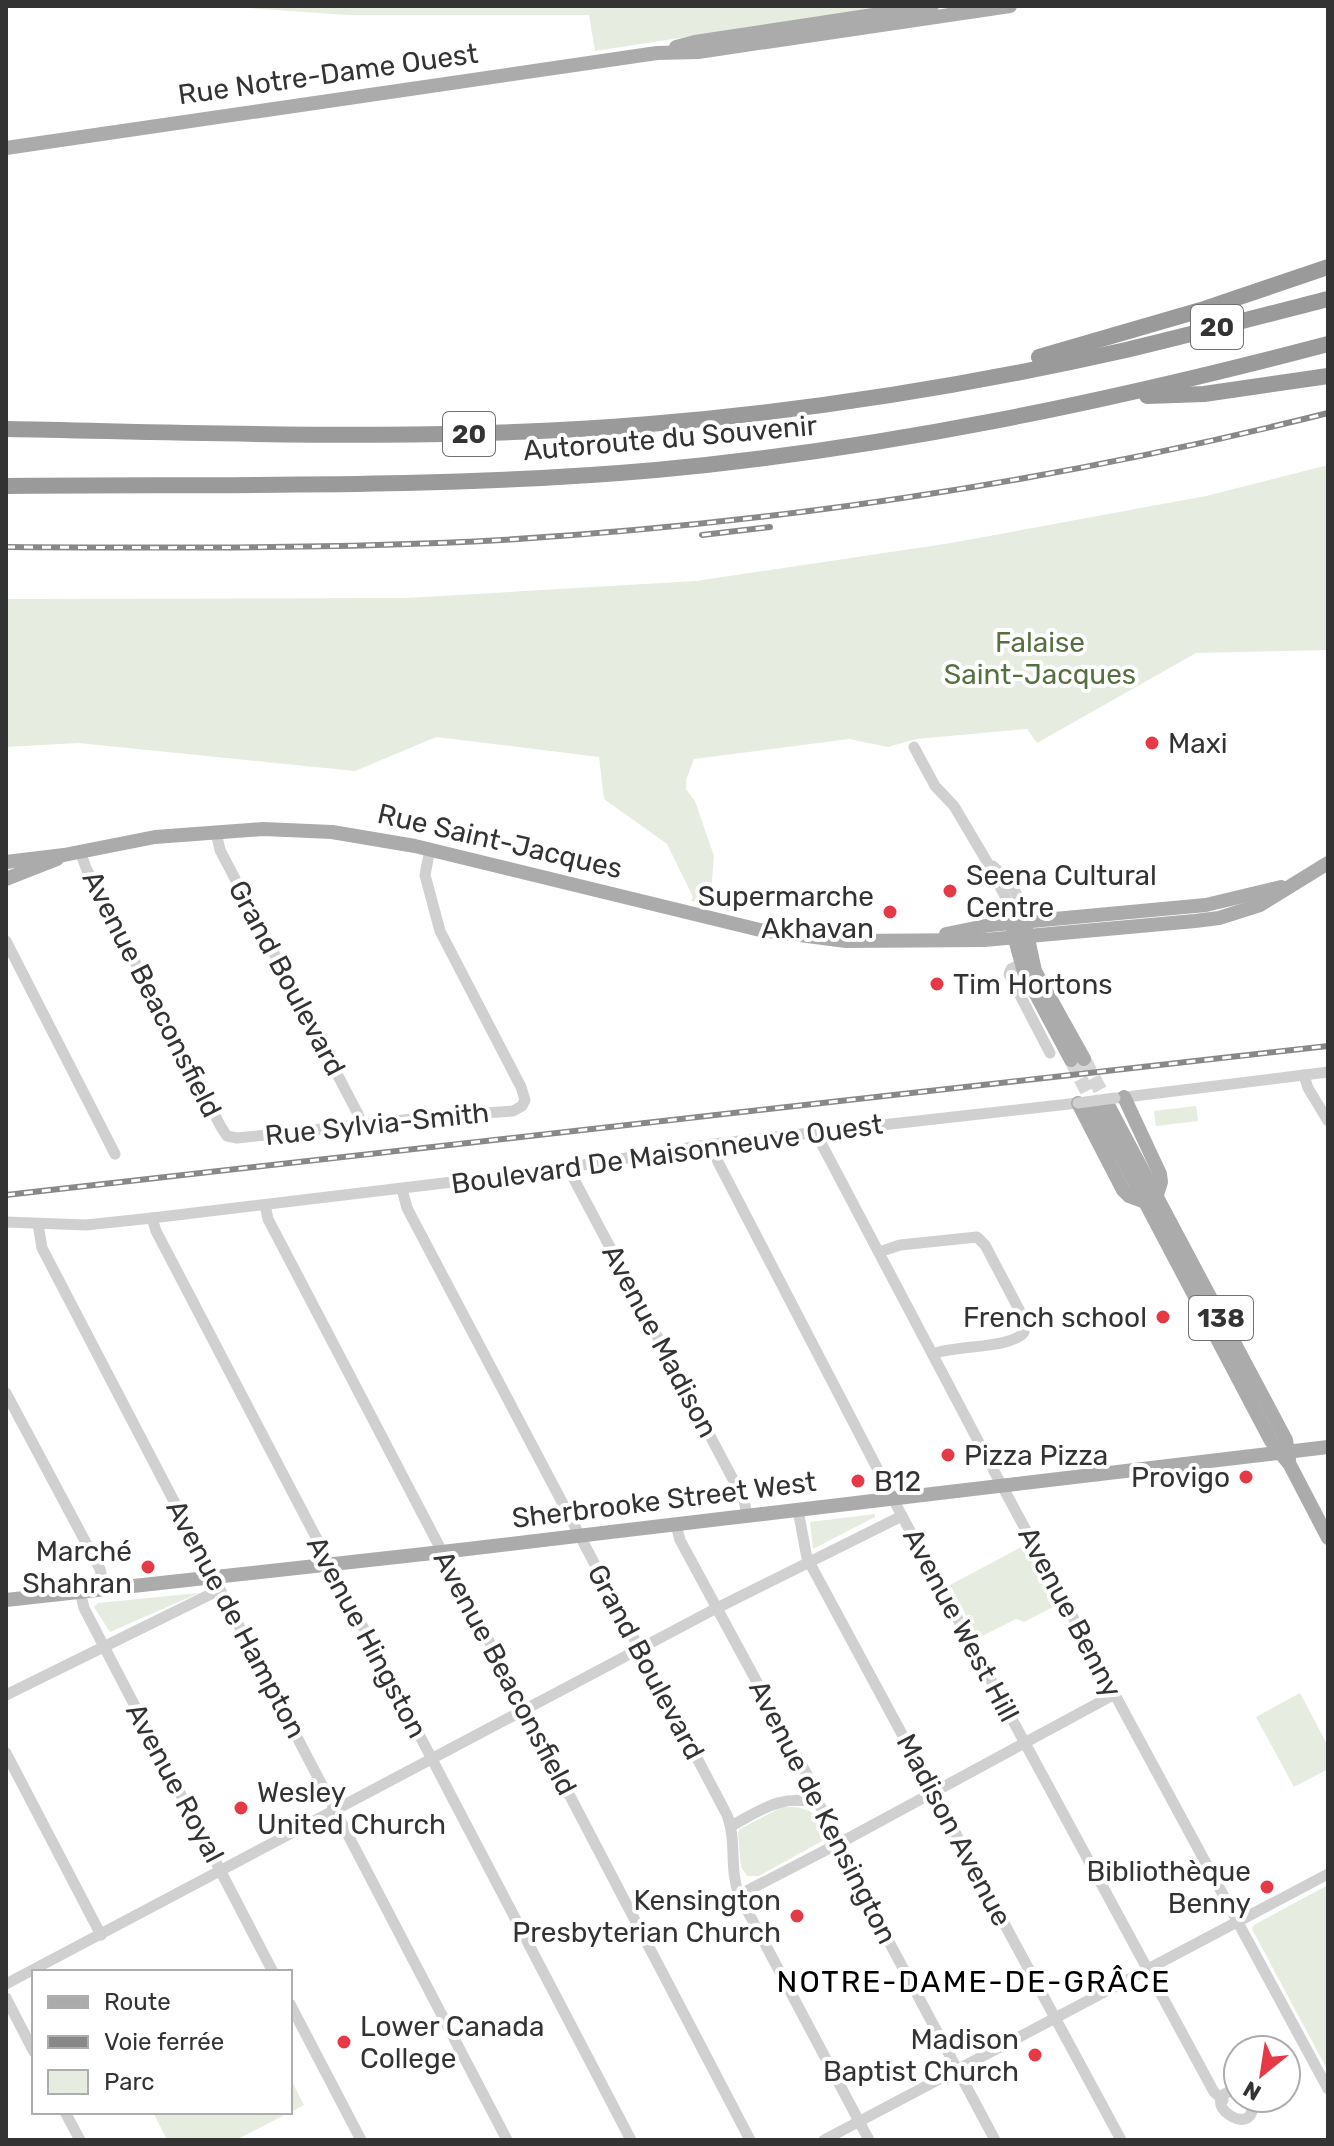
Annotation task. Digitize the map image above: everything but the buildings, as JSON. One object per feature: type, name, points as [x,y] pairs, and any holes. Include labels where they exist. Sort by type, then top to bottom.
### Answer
[{"type":"highway","points":[[929,387],[1156,324],[1328,267]]},
{"type":"highway","name":"Autoroute du Souvenir","points":[[6,429],[338,435],[522,432],[702,419],[929,387],[1128,349],[1328,299]]},
{"type":"highway","name":"Autoroute du Souvenir","points":[[6,486],[445,481],[634,472],[850,447],[981,425],[1108,398],[1328,344]]},
{"type":"highway","points":[[1108,398],[1204,394],[1328,376]]},
{"type":"main road","name":"Rue Notre-Dame Ouest","points":[[657,53],[695,42],[932,6]]},
{"type":"main road","name":"Rue Notre-Dame Ouest","points":[[6,148],[657,53],[698,52],[1010,6]]},
{"type":"main road","name":"Rue Saint-Jacques","points":[[6,862],[64,855],[155,837],[275,829],[332,832],[370,836],[430,849],[772,933],[846,941],[984,940],[1019,930],[1219,918],[1260,905],[1328,863]]},
{"type":"main road","name":"Rue Saint-Jacques","points":[[6,879],[64,855]]},
{"type":"main road","points":[[1019,930],[1038,977],[1077,1060],[1021,964],[1019,930]]},
{"type":"main road","points":[[1078,1103],[1123,1190],[1129,1196],[1151,1199],[1161,1182],[1160,1174],[1126,1106],[1111,1102]]},
{"type":"main road","name":"138","points":[[1111,1102],[1151,1199],[1286,1440],[1286,1457]]},
{"type":"main road","name":"Sherbrooke Street West","points":[[6,1600],[105,1590],[216,1584],[329,1565],[1286,1457],[1328,1447]]},
{"type":"main road","points":[[1286,1457],[1328,1538]]},
{"type":"street","points":[[914,747],[935,786],[952,803],[986,860],[1019,930]]},
{"type":"street","name":"Grand Boulevard","points":[[216,832],[223,856],[361,1124]]},
{"type":"street","name":"Rue Sylvia-Smith","points":[[227,1136],[237,1138],[513,1111],[524,1104],[521,1087],[440,931],[425,877],[430,849]]},
{"type":"street","name":"Avenue Beaconsfield","points":[[80,851],[86,868],[227,1136]]},
{"type":"street","points":[[6,941],[115,1154]]},
{"type":"street","points":[[1021,964],[1009,970],[1009,976],[1050,1053]]},
{"type":"street","name":"Boulevard De Maisonneuve Ouest","points":[[6,1222],[86,1225],[152,1218],[568,1168],[712,1144],[1078,1103],[1111,1102],[1328,1072]]},
{"type":"street","points":[[1304,1075],[1308,1088],[1328,1121]]},
{"type":"street","name":"Avenue Benny","points":[[818,1132],[1002,1487],[1328,2089]]},
{"type":"street","name":"Avenue West Hill","points":[[712,1144],[718,1162],[902,1516],[1214,2092],[1222,2099]]},
{"type":"street","name":"Avenue Madison","points":[[568,1168],[743,1496],[747,1516]]},
{"type":"street","name":"Grand Boulevard","points":[[402,1189],[405,1205],[731,1826],[732,1865],[739,1895],[869,2140]]},
{"type":"street","name":"Avenue Beaconsfield","points":[[265,1205],[268,1219],[750,2140]]},
{"type":"street","name":"Avenue Hingston","points":[[152,1218],[329,1565],[631,2140]]},
{"type":"street","name":"Avenue de Hampton","points":[[38,1224],[42,1248],[507,2140]]},
{"type":"street","points":[[879,1252],[900,1245],[977,1237],[983,1241],[998,1268],[1023,1317],[1025,1328],[1022,1334],[1016,1340],[933,1354]]},
{"type":"street","points":[[6,1393],[100,1569],[105,1590]]},
{"type":"street","points":[[798,1510],[804,1550],[810,1563]]},
{"type":"street","points":[[33,1970],[717,1608],[902,1516]]},
{"type":"street","name":"Avenue de Kensington","points":[[676,1525],[680,1540],[817,1793],[818,1803],[830,1822],[838,1844],[995,2140]]},
{"type":"street","name":"Madison Avenue","points":[[810,1563],[1121,2140]]},
{"type":"street","points":[[6,1695],[104,1647],[216,1584]]},
{"type":"street","name":"Avenue Royal","points":[[80,1592],[84,1608],[272,1970]]},
{"type":"street","points":[[739,1895],[1115,1694]]},
{"type":"street","points":[[6,1753],[101,1935]]},
{"type":"street","points":[[731,1826],[778,1801],[818,1803]]},
{"type":"street","points":[[824,2140],[1328,1874]]},
{"type":"street","points":[[6,1984],[32,1971]]},
{"type":"street","points":[[6,1998],[32,2048]]},
{"type":"street","points":[[292,2008],[361,2140]]},
{"type":"street","points":[[66,2114],[80,2140]]},
{"type":"street","name":"Avenue West Hill","points":[[1225,2114],[1239,2120],[1248,2114]]},
{"type":"green space","points":[[219,6],[888,6],[595,51],[589,15],[349,15]]},
{"type":"green space","name":"Falaise Saint-Jacques","points":[[1328,465],[1328,650],[1196,653],[1037,743],[1027,729],[916,739],[888,747],[849,739],[694,759],[686,789],[695,801],[714,856],[710,905],[691,901],[693,897],[667,844],[604,799],[599,757],[436,737],[355,771],[78,743],[6,747],[6,599],[407,598],[696,581],[951,543],[1206,496]]},
{"type":"green space","points":[[1196,1106],[1198,1121],[1156,1126],[1154,1111]]},
{"type":"green space","points":[[875,1514],[875,1517],[813,1549],[810,1522]]},
{"type":"green space","points":[[1025,1545],[1057,1605],[1024,1622],[1016,1619],[978,1638],[950,1585]]},
{"type":"green space","points":[[199,1593],[110,1632],[94,1607],[98,1603]]},
{"type":"green space","points":[[1300,1693],[1328,1746],[1328,1769],[1294,1787],[1256,1717]]},
{"type":"green space","points":[[782,1807],[812,1813],[820,1823],[824,1840],[759,1876],[747,1876],[741,1867],[740,1829]]},
{"type":"green space","points":[[1328,1885],[1328,2071],[1252,1929],[1254,1925]]},
{"type":"green space","points":[[292,2082],[304,2105],[292,2111]]},
{"type":"green space","points":[[154,2114],[287,2114],[236,2140],[167,2140]]},
{"type":"tunnel","points":[[1084,1059],[1108,1105]]},
{"type":"tunnel","points":[[1071,1060],[1095,1107]]},
{"type":"railway","points":[[6,547],[440,543],[710,523],[918,496],[1021,479],[1328,413]]},
{"type":"railway","points":[[702,535],[770,527]]},
{"type":"railway","points":[[6,1195],[1328,1046]]},
{"type":"place","name":"Maxi","points":[[1152,743]]},
{"type":"place","name":"Seena Cultural Centre","points":[[950,891]]},
{"type":"place","name":"Supermarche Akhavan","points":[[890,912]]},
{"type":"place","name":"Tim Hortons","points":[[937,984]]},
{"type":"place","name":"French school","points":[[1163,1317]]},
{"type":"place","name":"Pizza Pizza","points":[[948,1455]]},
{"type":"place","name":"Provigo","points":[[1246,1477]]},
{"type":"place","name":"B12","points":[[858,1481]]},
{"type":"place","name":"Marché Shahran","points":[[148,1567]]},
{"type":"place","name":"Wesley United Church","points":[[241,1808]]},
{"type":"place","name":"Bibliothèque Benny","points":[[1267,1887]]},
{"type":"place","name":"Kensington Presbyterian Church","points":[[797,1916]]},
{"type":"place","name":"Lower Canada College","points":[[344,2042]]},
{"type":"place","name":"Madison Baptist Church","points":[[1035,2055]]},
{"type":"district","name":"NOTRE-DAME-DE-GRÂCE","points":[[974,1982]]}]
